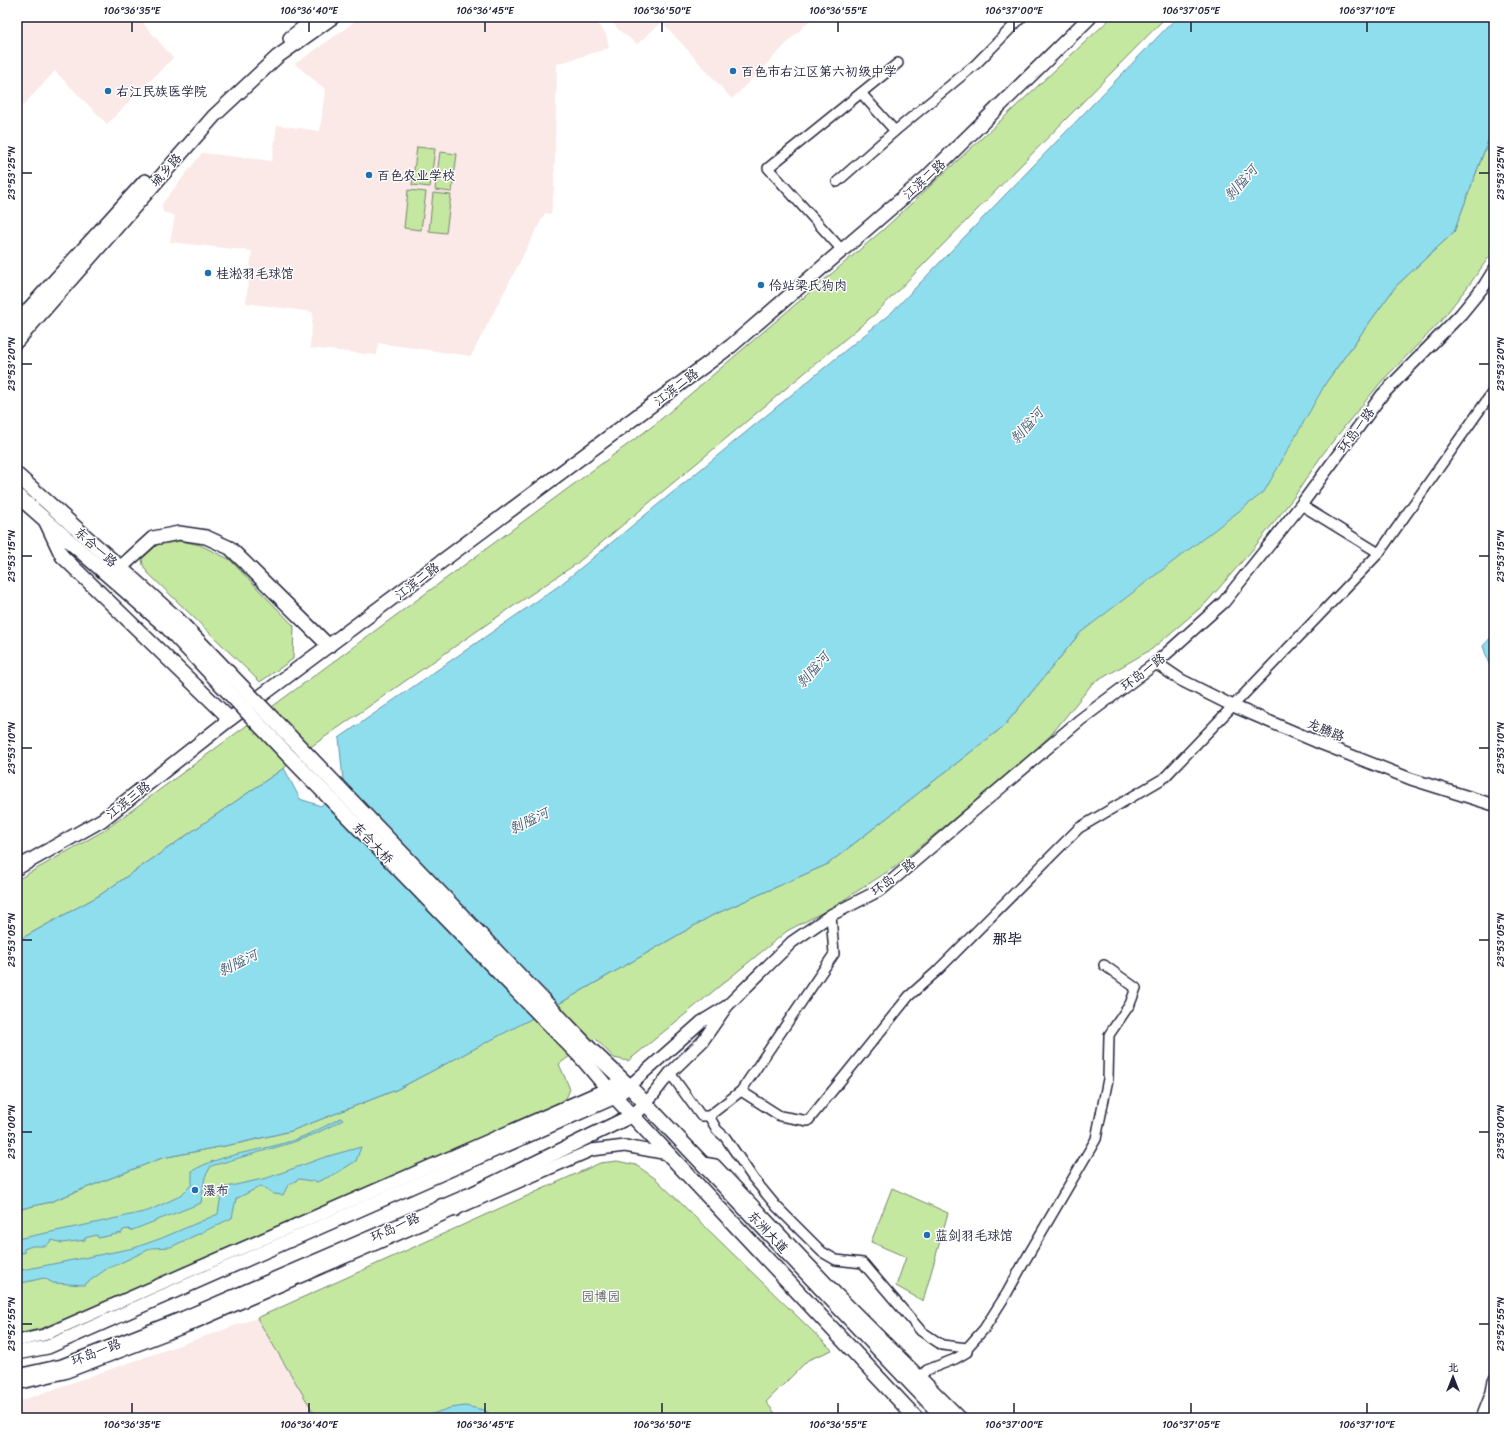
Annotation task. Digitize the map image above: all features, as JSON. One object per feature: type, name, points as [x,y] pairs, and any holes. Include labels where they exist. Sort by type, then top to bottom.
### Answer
[{"type":"main road","name":"城乡路","points":[[17,322],[209,111],[273,51],[317,17]]},
{"type":"main road","name":"城乡路","points":[[17,341],[214,116],[277,57],[333,17]]},
{"type":"main road","name":"江滨二路","points":[[230,719],[731,346],[928,177],[1090,17]]},
{"type":"main road","name":"东合一路","points":[[17,475],[120,568],[172,623]]},
{"type":"main road","name":"东合一路","points":[[17,495],[45,520],[172,623]]},
{"type":"main road","points":[[45,520],[62,556],[230,719]]},
{"type":"main road","points":[[120,568],[153,538],[179,533],[206,537],[230,548],[329,646]]},
{"type":"main road","name":"东合大桥","points":[[172,623],[291,759],[586,1054]]},
{"type":"main road","name":"江滨三路","points":[[17,868],[102,820],[230,719]]},
{"type":"main road","name":"东洲大道","points":[[586,1054],[624,1082],[646,1104],[723,1185],[916,1380],[944,1418]]},
{"type":"main road","name":"东洲大道","points":[[586,1054],[611,1093],[916,1418]]},
{"type":"main road","name":"环岛一路","points":[[17,1353],[48,1347],[611,1093],[624,1082]]},
{"type":"main road","name":"环岛一路","points":[[467,1196],[633,1115],[646,1104]]},
{"type":"main road","points":[[709,1198],[723,1185]]},
{"type":"main road","points":[[449,1208],[467,1196]]},
{"type":"main road","name":"环岛一路","points":[[17,1376],[62,1366],[184,1318],[449,1208]]},
{"type":"street","points":[[837,182],[895,131],[976,64],[1022,17]]},
{"type":"street","points":[[842,250],[768,168],[898,63]]},
{"type":"street","points":[[861,93],[895,131]]},
{"type":"street","name":"环岛一路","points":[[646,1104],[670,1073],[702,1042],[727,1006],[792,942],[831,915],[882,889],[1080,720],[1156,663],[1224,602],[1301,505],[1382,395],[1461,314],[1484,286],[1494,270]]},
{"type":"street","points":[[741,1091],[780,1116],[808,1121],[909,996],[936,972],[1079,828],[1164,778],[1379,553],[1494,390]]},
{"type":"street","points":[[1301,505],[1379,553]]},
{"type":"street","name":"龙腾路","points":[[1156,663],[1181,680],[1233,706],[1322,744],[1410,779],[1494,805]]},
{"type":"street","points":[[670,1073],[701,1116],[709,1116],[741,1091],[834,954],[831,915]]},
{"type":"street","points":[[916,1380],[927,1370],[955,1359],[967,1352],[967,1348],[984,1329],[1007,1293],[1096,1139],[1108,1079],[1109,1035],[1130,1004],[1136,988],[1104,965]]},
{"type":"street","name":"环岛一路","points":[[624,1082],[701,1022],[727,1006]]},
{"type":"street","points":[[17,1341],[52,1332],[611,1093]]},
{"type":"street","points":[[709,1116],[717,1130],[725,1137],[752,1178],[776,1206],[822,1252],[836,1260],[864,1263],[921,1331],[942,1345],[967,1348]]},
{"type":"street","points":[[17,1384],[64,1373],[187,1326],[449,1208],[592,1150],[625,1146],[668,1154]]},
{"type":"street","points":[[703,1163],[715,1165],[916,1380],[961,1418]]},
{"type":"street","points":[[1482,1418],[1492,1392],[1494,1380]]},
{"type":"shaded area","name":"右江民族医学院","points":[[17,17],[138,17],[173,58],[107,124],[55,71],[17,112]]},
{"type":"shaded area","name":"百色农业学校","points":[[359,17],[591,17],[606,34],[609,48],[557,64],[554,189],[551,214],[545,213],[471,356],[378,343],[377,355],[310,348],[313,312],[246,303],[252,251],[170,242],[175,216],[163,212],[162,204],[202,153],[272,161],[277,125],[320,131],[325,89],[295,64],[345,29]]},
{"type":"shaded area","name":"百色市右江区第六初级中学","points":[[607,17],[813,17],[732,99],[662,22],[637,44],[619,30]]},
{"type":"shaded area","points":[[257,1318],[317,1418],[17,1418],[17,1402]]},
{"type":"green space","points":[[1112,17],[1166,17],[875,314],[576,564],[490,622],[312,746],[284,768],[100,895],[17,941],[17,880],[105,830],[654,425],[884,229]]},
{"type":"green space","points":[[1494,125],[1494,250],[1440,322],[1382,381],[1322,455],[1294,497],[1253,549],[1206,603],[1152,649],[1092,684],[1051,735],[1018,766],[895,867],[831,908],[787,931],[628,1061],[614,1058],[595,1038],[559,1064],[570,1089],[565,1101],[209,1258],[44,1328],[17,1334],[17,1210],[50,1202],[162,1158],[240,1143],[291,1131],[396,1090],[564,1001],[711,916],[828,864],[1004,726],[1080,633],[1327,381],[1396,286],[1454,232]]},
{"type":"green space","points":[[417,147],[435,149],[430,187],[412,185]]},
{"type":"green space","points":[[440,152],[457,154],[452,192],[435,190]]},
{"type":"green space","points":[[408,190],[426,192],[421,230],[404,228]]},
{"type":"green space","points":[[433,193],[451,195],[446,233],[429,231]]},
{"type":"green space","points":[[181,541],[200,545],[229,559],[294,626],[293,659],[260,682],[147,572],[143,565],[142,559],[157,545]]},
{"type":"green space","name":"园博园","points":[[617,1161],[636,1165],[656,1179],[832,1350],[808,1360],[766,1402],[779,1418],[317,1418],[257,1318],[600,1163]]},
{"type":"green space","points":[[892,1188],[948,1213],[923,1301],[896,1286],[906,1257],[871,1242]]},
{"type":"water","name":"剥隘河","points":[[1177,17],[1494,17],[1494,125],[1454,232],[1396,286],[1327,381],[1264,492],[1080,633],[1004,726],[828,864],[711,916],[550,1009],[396,1090],[291,1131],[240,1143],[162,1158],[50,1202],[17,1210],[17,941],[100,895],[284,768],[300,799],[321,806],[343,780],[339,738],[560,585],[891,313]]},
{"type":"water","points":[[1494,634],[1494,671],[1489,664],[1483,646]]},
{"type":"water","name":"瀑布","points":[[341,1118],[343,1120],[315,1134],[291,1143],[211,1166],[205,1177],[201,1203],[130,1231],[129,1229],[123,1230],[122,1233],[98,1238],[97,1235],[85,1238],[85,1240],[62,1243],[52,1240],[46,1246],[32,1246],[24,1249],[24,1253],[17,1252],[17,1239],[148,1211],[180,1196],[192,1184],[192,1171],[204,1165],[228,1156],[291,1141]]},
{"type":"water","points":[[361,1147],[356,1161],[335,1174],[317,1182],[299,1179],[288,1185],[283,1195],[274,1194],[261,1186],[236,1199],[232,1218],[171,1247],[152,1248],[108,1268],[84,1285],[53,1283],[44,1278],[17,1284],[17,1271],[134,1248],[162,1238],[218,1214],[222,1188],[267,1178],[325,1157]]},
{"type":"water","points":[[465,1406],[484,1410],[496,1418],[451,1416],[443,1418],[420,1418],[450,1408]]},
{"type":"place","name":"百色市右江区第六初级中学","points":[[733,71]]},
{"type":"place","name":"右江民族医学院","points":[[108,91]]},
{"type":"place","name":"百色农业学校","points":[[369,175]]},
{"type":"place","name":"桂淞羽毛球馆","points":[[208,273]]},
{"type":"place","name":"伶站梁氏狗肉","points":[[761,285]]},
{"type":"place","name":"瀑布","points":[[195,1190]]},
{"type":"place","name":"蓝剑羽毛球馆","points":[[927,1235]]},
{"type":"district","name":"那毕","points":[[1007,939]]}]
